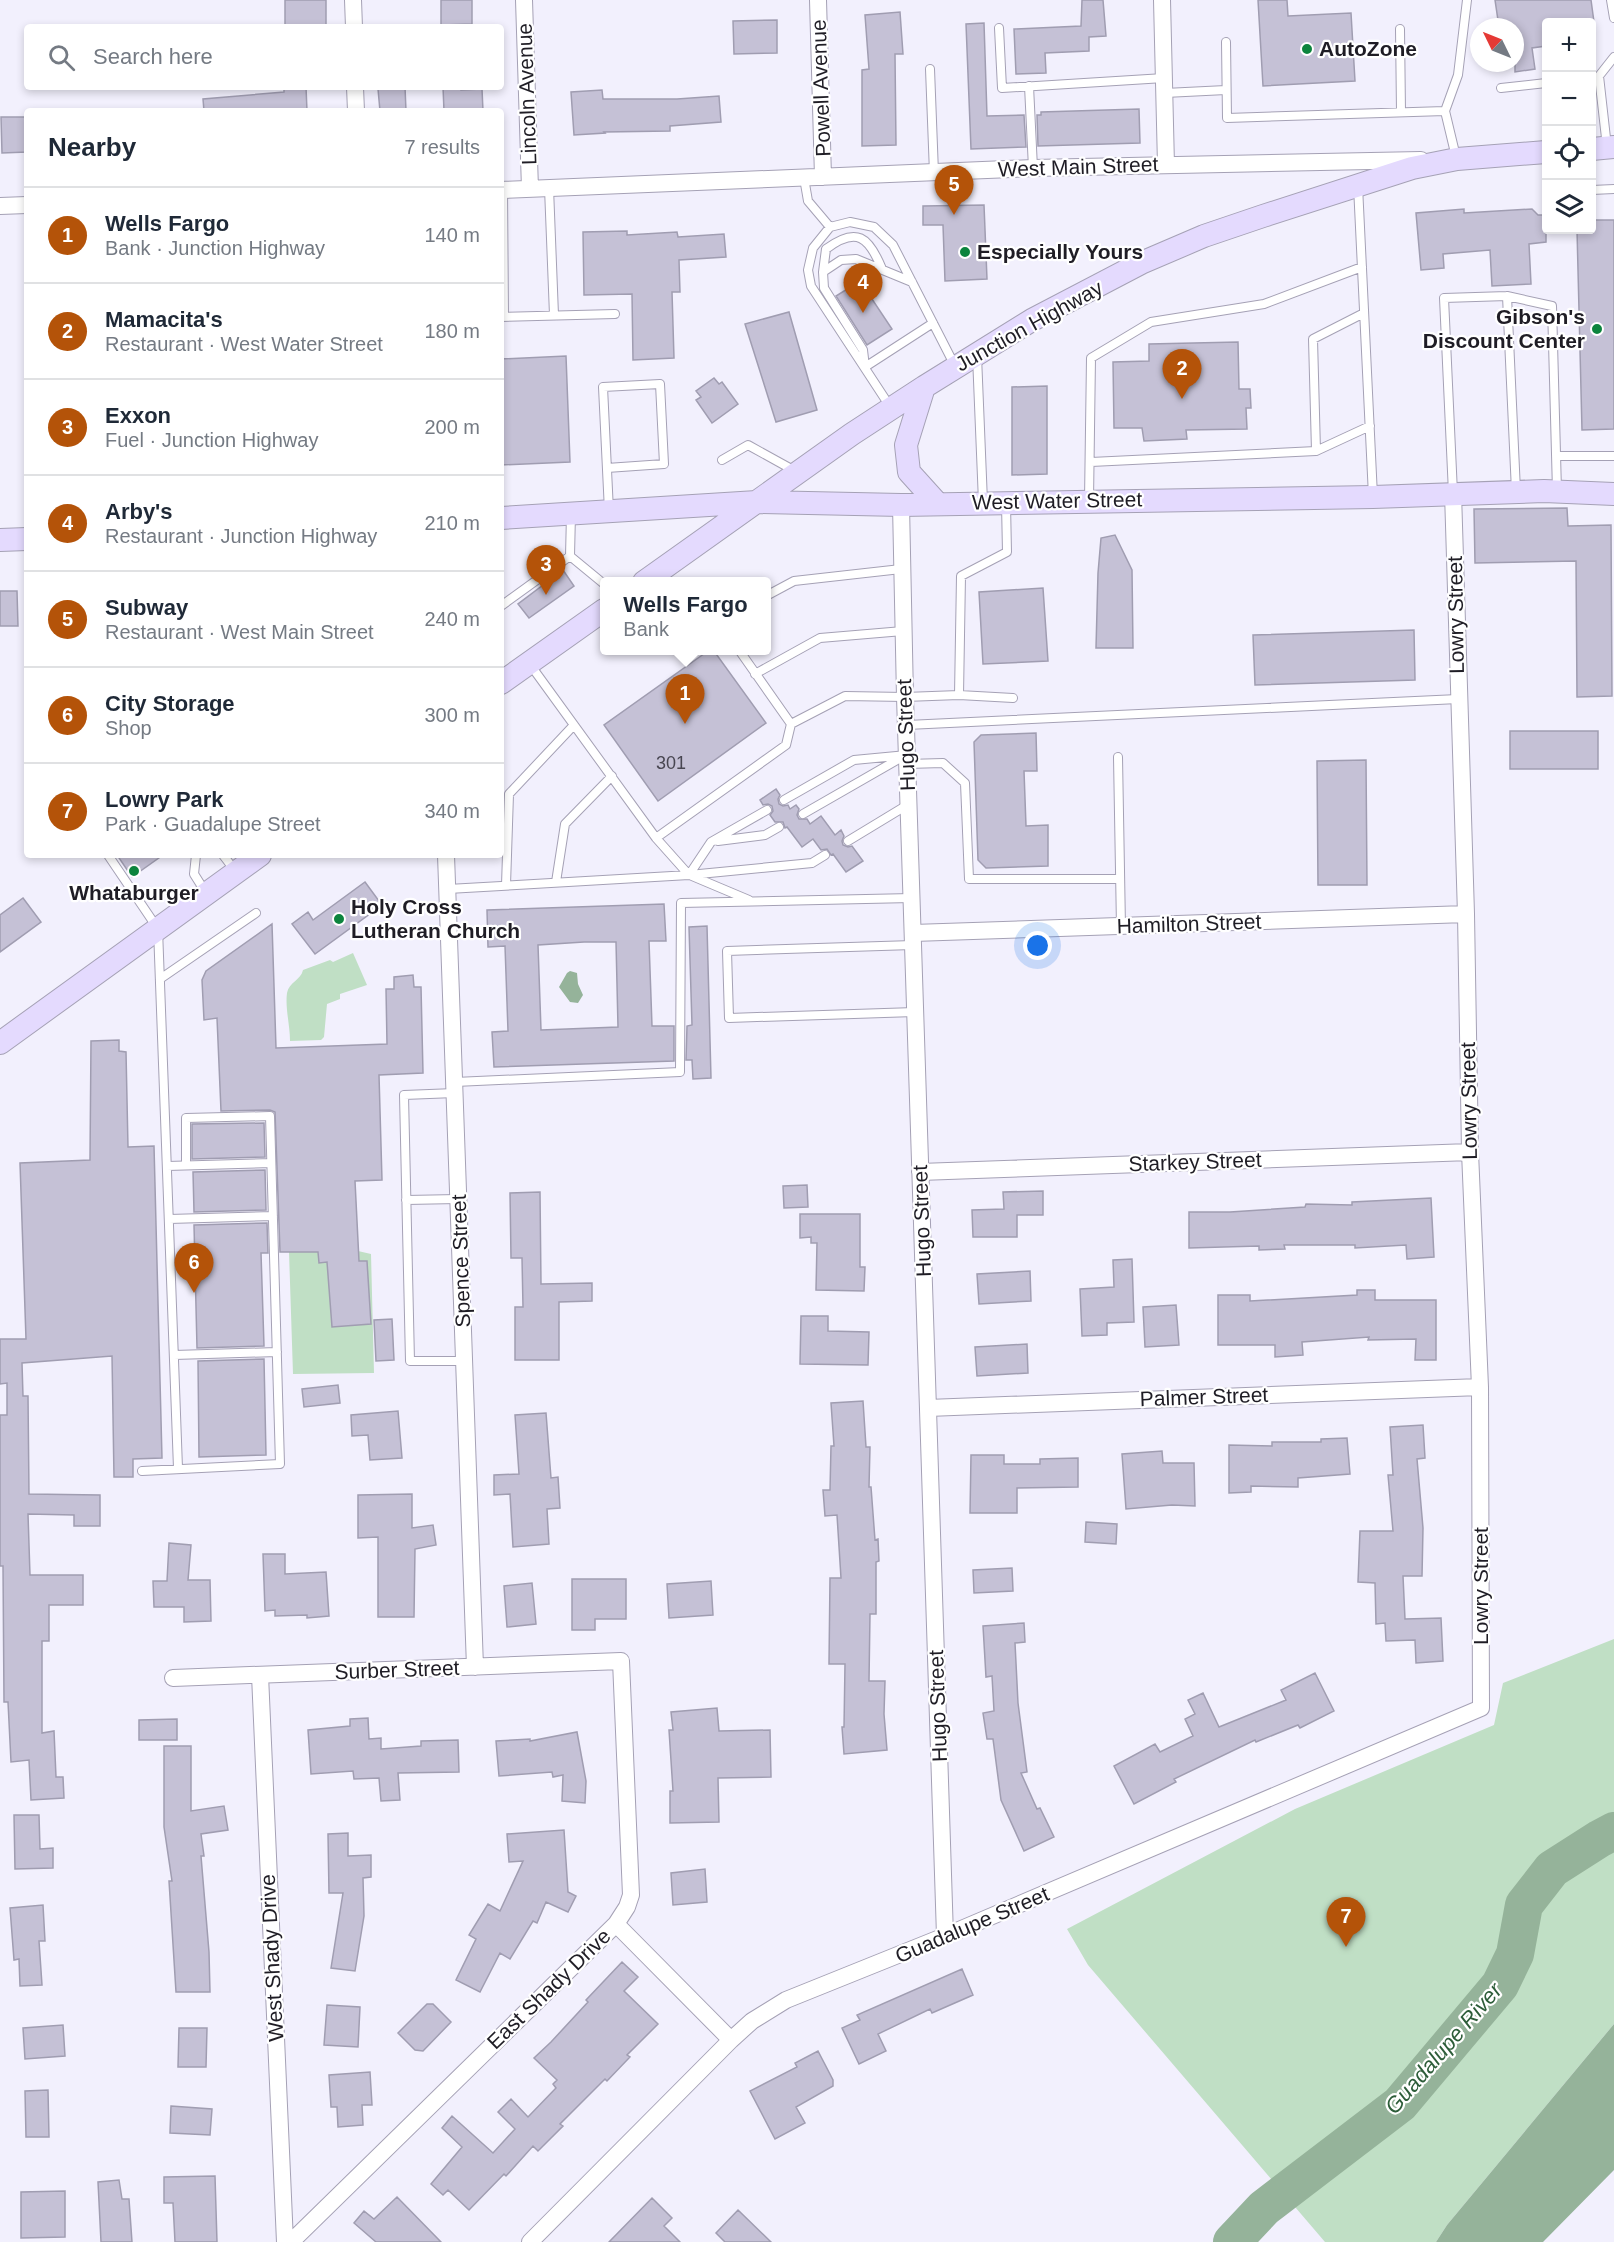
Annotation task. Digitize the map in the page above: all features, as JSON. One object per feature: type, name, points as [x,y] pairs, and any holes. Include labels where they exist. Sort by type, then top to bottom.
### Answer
[{"type":"main road","name":"West Main Street","points":[[1457,159],[1542,152]]},
{"type":"main road","name":"Junction Highway","points":[[651,577],[891,408],[1032,320],[1141,263],[1204,236],[1413,168],[1457,159]]},
{"type":"main road","points":[[924,387],[906,445],[909,472],[937,503]]},
{"type":"main road","name":"West Water Street","points":[[504,518],[757,502],[901,505],[1089,500],[1374,497],[1516,492],[1614,494]]},
{"type":"main road","points":[[0,540],[24,539]]},
{"type":"main road","points":[[504,677],[529,663],[600,613]]},
{"type":"main road","points":[[0,1043],[207,894],[230,864],[250,858]]},
{"type":"street","points":[[353,0],[354,24]]},
{"type":"street","name":"Lincoln Avenue","points":[[524,0],[530,189]]},
{"type":"street","name":"Powell Avenue","points":[[818,0],[823,177]]},
{"type":"street","points":[[1162,0],[1166,165]]},
{"type":"street","points":[[355,90],[356,108]]},
{"type":"street","name":"West Main Street","points":[[504,190],[1033,168],[1457,159]]},
{"type":"street","points":[[0,206],[24,205]]},
{"type":"street","name":"Lowry Street","points":[[1453,493],[1466,914],[1470,1152],[1480,1387],[1481,1708]]},
{"type":"street","name":"Hugo Street","points":[[901,505],[904,697],[907,725],[945,1936]]},
{"type":"street","name":"Spence Street","points":[[446,858],[475,1667]]},
{"type":"street","name":"Hamilton Street","points":[[913,939],[1120,927],[1466,914]]},
{"type":"street","name":"Starkey Street","points":[[920,1172],[1470,1152]]},
{"type":"street","name":"Palmer Street","points":[[928,1408],[1480,1387]]},
{"type":"street","name":"Surber Street","points":[[173,1678],[621,1661]]},
{"type":"street","name":"East Shady Drive","points":[[291,2242],[616,1924],[627,1907],[631,1895],[621,1661]]},
{"type":"street","name":"West Shady Drive","points":[[260,1675],[285,2242]]},
{"type":"street","name":"Guadalupe Street","points":[[530,2242],[730,2040],[752,2021],[786,2000],[945,1936],[1481,1708]]},
{"type":"street","points":[[616,1924],[730,2040]]},
{"type":"lane","points":[[1457,159],[1445,111],[1458,75],[1467,0]]},
{"type":"lane","points":[[1611,0],[1614,18]]},
{"type":"lane","points":[[999,28],[1002,88],[1164,86],[1226,90]]},
{"type":"lane","points":[[1400,29],[1401,112]]},
{"type":"lane","points":[[1226,42],[1227,118],[1445,111]]},
{"type":"lane","points":[[1596,75],[1614,57]]},
{"type":"lane","points":[[930,69],[934,173]]},
{"type":"lane","points":[[1501,88],[1542,83]]},
{"type":"lane","points":[[1596,84],[1604,148]]},
{"type":"lane","points":[[1029,86],[1033,168]]},
{"type":"lane","points":[[804,178],[808,201],[830,227]]},
{"type":"lane","points":[[1358,186],[1374,497]]},
{"type":"lane","points":[[549,188],[554,315]]},
{"type":"lane","points":[[1596,190],[1614,189]]},
{"type":"lane","points":[[891,408],[811,286],[808,270],[813,248],[830,227],[850,222],[874,227],[893,244],[956,367]]},
{"type":"lane","points":[[865,367],[863,350],[824,288],[823,272],[826,249],[840,238],[854,235],[868,241],[882,269]]},
{"type":"lane","points":[[823,272],[841,260],[856,259],[912,282]]},
{"type":"lane","points":[[1089,500],[1091,358],[1151,322],[1264,304],[1362,267]]},
{"type":"lane","points":[[1507,296],[1516,492]]},
{"type":"lane","points":[[1453,493],[1444,298],[1507,296],[1552,306],[1557,492]]},
{"type":"lane","points":[[504,317],[615,314]]},
{"type":"lane","points":[[1316,451],[1313,339],[1364,314]]},
{"type":"lane","points":[[865,367],[933,323]]},
{"type":"lane","points":[[976,354],[983,503]]},
{"type":"lane","points":[[607,468],[664,464],[660,384],[603,387],[609,511]]},
{"type":"lane","points":[[1091,462],[1316,451],[1370,426]]},
{"type":"lane","points":[[722,460],[748,445],[798,473]]},
{"type":"lane","points":[[1556,456],[1614,456]]},
{"type":"lane","points":[[959,695],[961,576],[1007,552],[1006,503]]},
{"type":"lane","points":[[570,556],[571,513]]},
{"type":"lane","points":[[570,556],[600,581]]},
{"type":"lane","points":[[504,604],[570,556]]},
{"type":"lane","points":[[771,593],[794,581],[901,569]]},
{"type":"lane","points":[[755,674],[820,638],[903,631]]},
{"type":"lane","points":[[656,838],[786,746],[791,724],[742,655]]},
{"type":"lane","points":[[529,663],[656,838],[689,874],[753,902]]},
{"type":"lane","points":[[791,724],[845,696],[959,695],[1013,698]]},
{"type":"lane","points":[[907,725],[1458,699]]},
{"type":"lane","points":[[506,885],[509,794],[574,725]]},
{"type":"lane","points":[[1118,757],[1120,927]]},
{"type":"lane","points":[[784,800],[854,759],[907,759],[943,763],[966,783],[969,879],[1120,879]]},
{"type":"lane","points":[[803,814],[907,759]]},
{"type":"lane","points":[[556,882],[565,824],[612,776]]},
{"type":"lane","points":[[848,841],[909,804]]},
{"type":"lane","points":[[689,874],[711,842],[767,810]]},
{"type":"lane","points":[[711,842],[765,835],[779,828]]},
{"type":"lane","points":[[448,889],[689,874],[812,863],[825,855]]},
{"type":"lane","points":[[110,858],[158,929],[178,1468]]},
{"type":"lane","points":[[196,858],[194,874],[207,894]]},
{"type":"lane","points":[[464,1361],[410,1361],[404,1095],[455,1088],[681,1072],[681,903],[912,898]]},
{"type":"lane","points":[[160,979],[256,913]]},
{"type":"lane","points":[[913,939],[727,951],[729,1018],[915,1012]]},
{"type":"lane","points":[[142,1471],[280,1464],[270,1116],[186,1118],[186,1165]]},
{"type":"lane","points":[[167,1166],[271,1163]]},
{"type":"lane","points":[[406,1200],[458,1199]]},
{"type":"lane","points":[[169,1219],[273,1216]]},
{"type":"lane","points":[[174,1355],[277,1352]]},
{"type":"shaded area","points":[[353,953],[367,985],[340,994],[340,999],[327,1004],[324,1037],[321,1040],[290,1041],[287,993],[290,986],[303,970],[330,960],[333,962]]},
{"type":"shaded area","points":[[570,971],[577,973],[578,984],[583,995],[578,1003],[570,1002],[559,987]]},
{"type":"shaded area","points":[[358,1251],[371,1254],[374,1373],[293,1374],[289,1252],[318,1252],[319,1263],[334,1262]]},
{"type":"shaded area","points":[[1614,1639],[1614,2024],[1447,2225],[1436,2242],[1325,2242],[1088,1965],[1067,1929],[1295,1809],[1494,1725],[1503,1683]]},
{"type":"shaded area","points":[[1614,2024],[1614,2170],[1543,2242],[1436,2242],[1447,2225]]},
{"type":"building","points":[[285,0],[326,0],[326,24],[285,24]]},
{"type":"building","points":[[441,0],[472,0],[472,24],[441,24]]},
{"type":"building","points":[[1082,0],[1103,0],[1106,36],[1089,37],[1089,51],[1045,53],[1046,73],[1016,74],[1014,29],[1081,26]]},
{"type":"building","name":"AutoZone","points":[[1258,0],[1287,0],[1288,16],[1351,13],[1355,81],[1263,86]]},
{"type":"building","points":[[1495,0],[1591,0],[1593,18],[1542,18],[1542,47],[1532,48],[1535,69],[1524,71],[1524,18],[1498,18]]},
{"type":"building","points":[[900,12],[903,54],[895,54],[896,145],[862,146],[862,70],[869,69],[865,15]]},
{"type":"building","points":[[777,20],[777,53],[734,54],[733,21]]},
{"type":"building","points":[[984,23],[987,116],[1024,115],[1026,147],[971,149],[966,24]]},
{"type":"building","points":[[284,90],[306,90],[307,108],[204,108],[203,99],[284,92]]},
{"type":"building","points":[[378,90],[405,90],[406,108],[380,108]]},
{"type":"building","points":[[443,90],[482,90],[483,108],[444,108]]},
{"type":"building","points":[[602,90],[603,99],[677,99],[719,96],[721,122],[670,126],[670,131],[574,135],[571,92]]},
{"type":"building","points":[[1139,109],[1140,143],[1038,146],[1037,115],[1041,115],[1041,112]]},
{"type":"building","points":[[1,117],[24,117],[24,152],[2,153]]},
{"type":"building","name":"Especially Yours","points":[[984,205],[987,279],[945,281],[943,225],[923,225],[923,206]]},
{"type":"building","points":[[1464,209],[1464,213],[1532,209],[1538,215],[1542,215],[1542,234],[1546,234],[1546,242],[1529,244],[1531,284],[1492,286],[1490,250],[1443,254],[1444,268],[1421,270],[1416,213]]},
{"type":"building","name":"Gibson's Discount Center","points":[[1596,220],[1614,220],[1614,429],[1582,430],[1577,234],[1596,234]]},
{"type":"building","points":[[627,231],[627,235],[677,232],[678,237],[724,234],[726,257],[679,260],[680,292],[672,292],[674,358],[633,360],[632,294],[584,295],[583,232]]},
{"type":"building","points":[[860,281],[892,329],[867,345],[836,296]]},
{"type":"building","points":[[789,312],[817,410],[776,422],[745,324]]},
{"type":"building","points":[[1238,342],[1239,389],[1250,389],[1251,408],[1246,408],[1247,429],[1186,430],[1187,439],[1144,441],[1142,428],[1114,428],[1113,362],[1149,361],[1149,344]]},
{"type":"building","points":[[566,356],[570,462],[504,465],[504,359]]},
{"type":"building","points":[[714,378],[719,384],[722,382],[738,404],[712,423],[696,400],[701,397],[696,391]]},
{"type":"building","points":[[1047,386],[1047,474],[1012,475],[1012,387]]},
{"type":"building","points":[[1567,508],[1568,526],[1611,525],[1612,696],[1577,697],[1576,561],[1475,563],[1474,509]]},
{"type":"building","points":[[1115,535],[1132,570],[1133,648],[1096,648],[1101,538]]},
{"type":"building","points":[[563,570],[574,586],[529,618],[518,604]]},
{"type":"building","points":[[1043,588],[1048,661],[983,664],[979,592]]},
{"type":"building","points":[[0,591],[17,591],[18,626],[0,626]]},
{"type":"building","points":[[1414,630],[1415,680],[1255,685],[1253,635]]},
{"type":"building","points":[[702,655],[717,655],[766,723],[658,801],[604,725]]},
{"type":"building","points":[[1510,731],[1598,731],[1598,769],[1510,769]]},
{"type":"building","points":[[1036,733],[1037,771],[1024,771],[1026,826],[1048,825],[1048,866],[986,868],[978,860],[974,742],[981,735]]},
{"type":"building","points":[[1366,760],[1367,885],[1318,885],[1317,761]]},
{"type":"building","points":[[776,789],[780,795],[779,804],[788,805],[790,809],[796,805],[799,809],[797,815],[799,819],[807,819],[810,824],[821,816],[835,835],[841,830],[844,836],[843,845],[852,846],[863,861],[846,872],[833,854],[831,855],[827,849],[821,850],[813,839],[802,847],[787,827],[785,828],[783,822],[775,822],[770,815],[773,811],[772,806],[763,805],[760,800]]},
{"type":"building","name":"Whataburger","points":[[119,858],[159,858],[132,877]]},
{"type":"building","name":"Holy Cross Lutheran Church","points":[[365,882],[382,905],[315,954],[292,924],[308,912],[313,920]]},
{"type":"building","points":[[23,898],[41,922],[0,952],[0,915]]},
{"type":"building","points":[[664,904],[666,941],[649,941],[652,1026],[674,1026],[674,1061],[494,1067],[492,1032],[508,1031],[505,946],[488,947],[487,910]],"holes":[[[616,942],[618,1027],[541,1030],[538,945]]]},
{"type":"building","points":[[272,924],[276,1048],[387,1044],[386,989],[394,989],[394,977],[413,975],[414,987],[421,987],[423,1073],[379,1075],[382,1180],[355,1181],[359,1261],[367,1261],[371,1324],[332,1327],[327,1262],[319,1263],[318,1252],[280,1252],[275,1112],[270,1110],[221,1111],[217,1018],[204,1020],[202,980],[206,971]]},
{"type":"building","points":[[707,926],[711,1078],[693,1079],[692,1060],[686,1060],[687,1026],[692,1025],[689,927]]},
{"type":"building","points":[[119,1040],[119,1051],[126,1052],[128,1147],[154,1146],[162,1458],[133,1459],[133,1477],[114,1477],[112,1356],[22,1363],[23,1396],[28,1396],[29,1494],[100,1495],[100,1526],[74,1526],[74,1515],[28,1514],[30,1575],[83,1575],[83,1605],[49,1605],[49,1641],[42,1641],[42,1733],[54,1731],[56,1777],[63,1777],[64,1798],[31,1800],[29,1760],[11,1762],[8,1702],[4,1702],[3,1566],[0,1566],[0,1415],[7,1415],[7,1383],[0,1384],[0,1339],[26,1339],[20,1163],[90,1160],[91,1041]]},
{"type":"building","points":[[264,1123],[265,1157],[192,1159],[192,1124]]},
{"type":"building","points":[[265,1170],[266,1210],[194,1212],[193,1172]]},
{"type":"building","points":[[807,1185],[808,1207],[784,1208],[783,1186]]},
{"type":"building","points":[[1043,1191],[1043,1215],[1017,1215],[1017,1237],[973,1237],[972,1210],[1004,1209],[1003,1192]]},
{"type":"building","points":[[540,1192],[541,1284],[592,1283],[592,1301],[559,1302],[559,1360],[515,1360],[515,1307],[523,1307],[522,1258],[511,1258],[510,1193]]},
{"type":"building","points":[[1431,1198],[1434,1257],[1407,1259],[1406,1245],[1355,1248],[1355,1245],[1284,1245],[1285,1249],[1259,1250],[1259,1246],[1189,1248],[1189,1212],[1305,1207],[1306,1204],[1352,1205],[1352,1202]]},
{"type":"building","points":[[800,1214],[860,1214],[860,1267],[865,1267],[864,1291],[816,1290],[817,1243],[811,1243],[811,1237],[800,1238]]},
{"type":"building","points":[[267,1223],[268,1253],[261,1253],[264,1346],[197,1348],[194,1225]]},
{"type":"building","points":[[1132,1259],[1134,1322],[1107,1323],[1107,1335],[1082,1336],[1080,1289],[1114,1287],[1113,1260]]},
{"type":"building","points":[[1030,1271],[1031,1301],[979,1304],[977,1274]]},
{"type":"building","points":[[1357,1290],[1375,1290],[1375,1300],[1436,1300],[1436,1360],[1415,1360],[1416,1339],[1368,1340],[1369,1337],[1302,1342],[1303,1355],[1275,1357],[1275,1345],[1218,1345],[1218,1295],[1250,1295],[1250,1301],[1357,1295]]},
{"type":"building","points":[[1176,1305],[1179,1345],[1145,1347],[1143,1307]]},
{"type":"building","points":[[801,1316],[828,1316],[828,1331],[869,1332],[868,1365],[800,1364]]},
{"type":"building","points":[[392,1319],[394,1360],[376,1361],[374,1320]]},
{"type":"building","points":[[1027,1344],[1028,1373],[977,1376],[975,1347]]},
{"type":"building","points":[[264,1359],[266,1455],[199,1457],[198,1361]]},
{"type":"building","points":[[338,1385],[340,1403],[304,1407],[302,1389]]},
{"type":"building","points":[[863,1401],[866,1447],[870,1447],[869,1487],[871,1487],[879,1561],[876,1562],[876,1614],[870,1614],[869,1681],[885,1681],[884,1714],[887,1750],[844,1754],[842,1727],[844,1727],[845,1664],[829,1664],[830,1578],[841,1578],[837,1515],[825,1516],[823,1490],[830,1490],[831,1446],[834,1446],[831,1403]]},
{"type":"building","points":[[398,1411],[402,1458],[370,1460],[368,1435],[352,1436],[351,1415]]},
{"type":"building","points":[[546,1413],[551,1478],[558,1477],[560,1508],[547,1509],[549,1544],[513,1547],[510,1494],[494,1495],[494,1475],[519,1474],[515,1415]]},
{"type":"building","points":[[1423,1425],[1425,1458],[1417,1459],[1423,1528],[1422,1576],[1403,1576],[1405,1619],[1441,1618],[1443,1661],[1416,1663],[1415,1640],[1386,1641],[1385,1623],[1376,1624],[1375,1583],[1358,1582],[1360,1531],[1393,1531],[1388,1475],[1393,1475],[1390,1427]]},
{"type":"building","points":[[1347,1438],[1350,1474],[1298,1478],[1298,1487],[1251,1486],[1251,1492],[1229,1493],[1229,1445],[1272,1446],[1272,1442],[1321,1442],[1321,1439]]},
{"type":"building","points":[[1162,1451],[1163,1463],[1194,1463],[1195,1506],[1172,1505],[1126,1509],[1122,1454]]},
{"type":"building","points":[[971,1455],[1004,1455],[1004,1464],[1040,1464],[1040,1459],[1078,1458],[1078,1487],[1017,1488],[1017,1513],[970,1513]]},
{"type":"building","points":[[412,1494],[412,1528],[433,1525],[436,1545],[415,1549],[414,1617],[378,1617],[378,1537],[358,1538],[358,1495]]},
{"type":"building","points":[[1086,1522],[1117,1524],[1116,1544],[1085,1542]]},
{"type":"building","points":[[169,1543],[191,1545],[188,1580],[210,1580],[211,1621],[184,1622],[184,1607],[154,1607],[153,1581],[167,1581]]},
{"type":"building","points":[[263,1554],[285,1554],[285,1574],[326,1572],[329,1616],[307,1618],[307,1615],[275,1616],[275,1610],[265,1611]]},
{"type":"building","points":[[1012,1568],[1013,1591],[974,1593],[973,1570]]},
{"type":"building","points":[[572,1579],[626,1579],[626,1619],[595,1619],[595,1630],[572,1630]]},
{"type":"building","points":[[711,1581],[713,1615],[669,1618],[667,1584]]},
{"type":"building","points":[[532,1583],[536,1624],[507,1627],[504,1586]]},
{"type":"building","points":[[1024,1623],[1025,1642],[1015,1643],[1018,1703],[1027,1772],[1021,1773],[1037,1809],[1040,1808],[1054,1837],[1024,1851],[1001,1800],[993,1739],[987,1739],[983,1713],[994,1711],[992,1676],[986,1677],[983,1626]]},
{"type":"building","points":[[1315,1673],[1334,1711],[1300,1728],[1298,1725],[1256,1742],[1255,1740],[1174,1779],[1176,1782],[1134,1804],[1114,1766],[1155,1744],[1160,1752],[1193,1736],[1185,1719],[1195,1714],[1188,1700],[1203,1693],[1219,1727],[1286,1700],[1281,1690]]},
{"type":"building","points":[[717,1708],[719,1731],[770,1730],[771,1777],[718,1778],[719,1822],[670,1823],[670,1791],[673,1791],[669,1730],[673,1730],[671,1712]]},
{"type":"building","points":[[368,1718],[369,1739],[381,1738],[381,1749],[421,1746],[421,1741],[458,1740],[459,1772],[398,1773],[400,1800],[381,1801],[379,1778],[354,1779],[353,1771],[311,1774],[308,1730],[350,1726],[350,1719]]},
{"type":"building","points":[[177,1719],[177,1740],[139,1740],[139,1720]]},
{"type":"building","points":[[577,1732],[586,1781],[585,1803],[562,1801],[563,1775],[553,1777],[552,1772],[499,1776],[496,1741],[530,1739],[530,1741]]},
{"type":"building","points":[[164,1746],[191,1746],[191,1811],[224,1806],[228,1830],[201,1834],[210,1992],[176,1992],[169,1881],[172,1881],[164,1827]]},
{"type":"building","points":[[14,1815],[39,1815],[40,1849],[53,1848],[53,1868],[15,1869]]},
{"type":"building","points":[[564,1830],[568,1892],[576,1896],[568,1912],[546,1902],[537,1923],[533,1921],[510,1959],[500,1953],[480,1992],[456,1980],[476,1939],[469,1935],[488,1904],[500,1911],[523,1861],[509,1862],[507,1834]]},
{"type":"building","points":[[348,1833],[348,1856],[371,1855],[371,1877],[363,1878],[364,1916],[355,1971],[331,1968],[343,1893],[329,1893],[328,1834]]},
{"type":"building","points":[[705,1869],[707,1902],[673,1905],[671,1873]]},
{"type":"building","points":[[43,1905],[45,1941],[39,1941],[42,1985],[20,1986],[19,1959],[14,1960],[10,1908]]},
{"type":"building","points":[[622,1962],[638,1977],[624,1991],[658,2024],[627,2055],[630,2057],[607,2081],[605,2079],[560,2124],[563,2126],[538,2151],[533,2146],[506,2176],[504,2174],[469,2210],[448,2190],[443,2195],[431,2184],[462,2147],[442,2128],[452,2116],[493,2153],[515,2129],[498,2112],[511,2099],[528,2117],[556,2088],[553,2084],[557,2080],[534,2058],[588,2002],[586,2000]]},
{"type":"building","points":[[962,1969],[973,1995],[932,2013],[930,2009],[878,2034],[886,2051],[859,2064],[842,2028],[860,2020],[857,2015]]},
{"type":"building","points":[[427,2004],[433,2004],[451,2022],[423,2051],[415,2050],[398,2033]]},
{"type":"building","points":[[327,2005],[360,2007],[358,2047],[324,2045]]},
{"type":"building","points":[[63,2025],[65,2056],[25,2059],[23,2028]]},
{"type":"building","points":[[179,2028],[207,2028],[206,2067],[178,2067]]},
{"type":"building","points":[[818,2051],[833,2080],[833,2086],[796,2107],[805,2123],[775,2139],[750,2091],[797,2067],[795,2063]]},
{"type":"building","points":[[370,2072],[372,2105],[362,2105],[363,2125],[338,2127],[337,2107],[331,2107],[329,2075]]},
{"type":"building","points":[[48,2090],[49,2137],[26,2137],[25,2091]]},
{"type":"building","points":[[171,2106],[212,2109],[210,2135],[170,2133]]},
{"type":"building","points":[[215,2176],[217,2242],[175,2242],[173,2203],[164,2203],[164,2177]]},
{"type":"building","points":[[119,2180],[122,2199],[129,2199],[132,2242],[101,2242],[98,2182]]},
{"type":"building","points":[[65,2191],[65,2237],[21,2238],[21,2192]]},
{"type":"building","points":[[397,2197],[441,2242],[376,2242],[354,2223],[364,2211],[374,2219]]},
{"type":"building","points":[[652,2198],[672,2218],[664,2226],[680,2242],[609,2242]]},
{"type":"building","points":[[738,2210],[771,2242],[725,2242],[716,2233]]},
{"type":"waterway","name":"Guadalupe River","points":[[1232,2242],[1264,2208],[1400,2104],[1500,1985],[1515,1954],[1524,1905],[1552,1869],[1614,1831]]},
{"type":"place","name":"AutoZone","points":[[1307,49]]},
{"type":"place","name":"Subway","points":[[954,215]]},
{"type":"place","name":"Especially Yours","points":[[965,252]]},
{"type":"place","name":"Arby's","points":[[863,313]]},
{"type":"place","name":"Gibson's Discount Center","points":[[1597,329]]},
{"type":"place","name":"Mamacita's","points":[[1182,399]]},
{"type":"place","name":"Exxon","points":[[546,595]]},
{"type":"place","name":"Wells Fargo","points":[[685,724]]},
{"type":"place","name":"Whataburger","points":[[134,871]]},
{"type":"place","name":"Holy Cross Lutheran Church","points":[[339,919]]},
{"type":"place","name":"City Storage","points":[[194,1293]]},
{"type":"place","name":"Lowry Park","points":[[1346,1947]]}]
